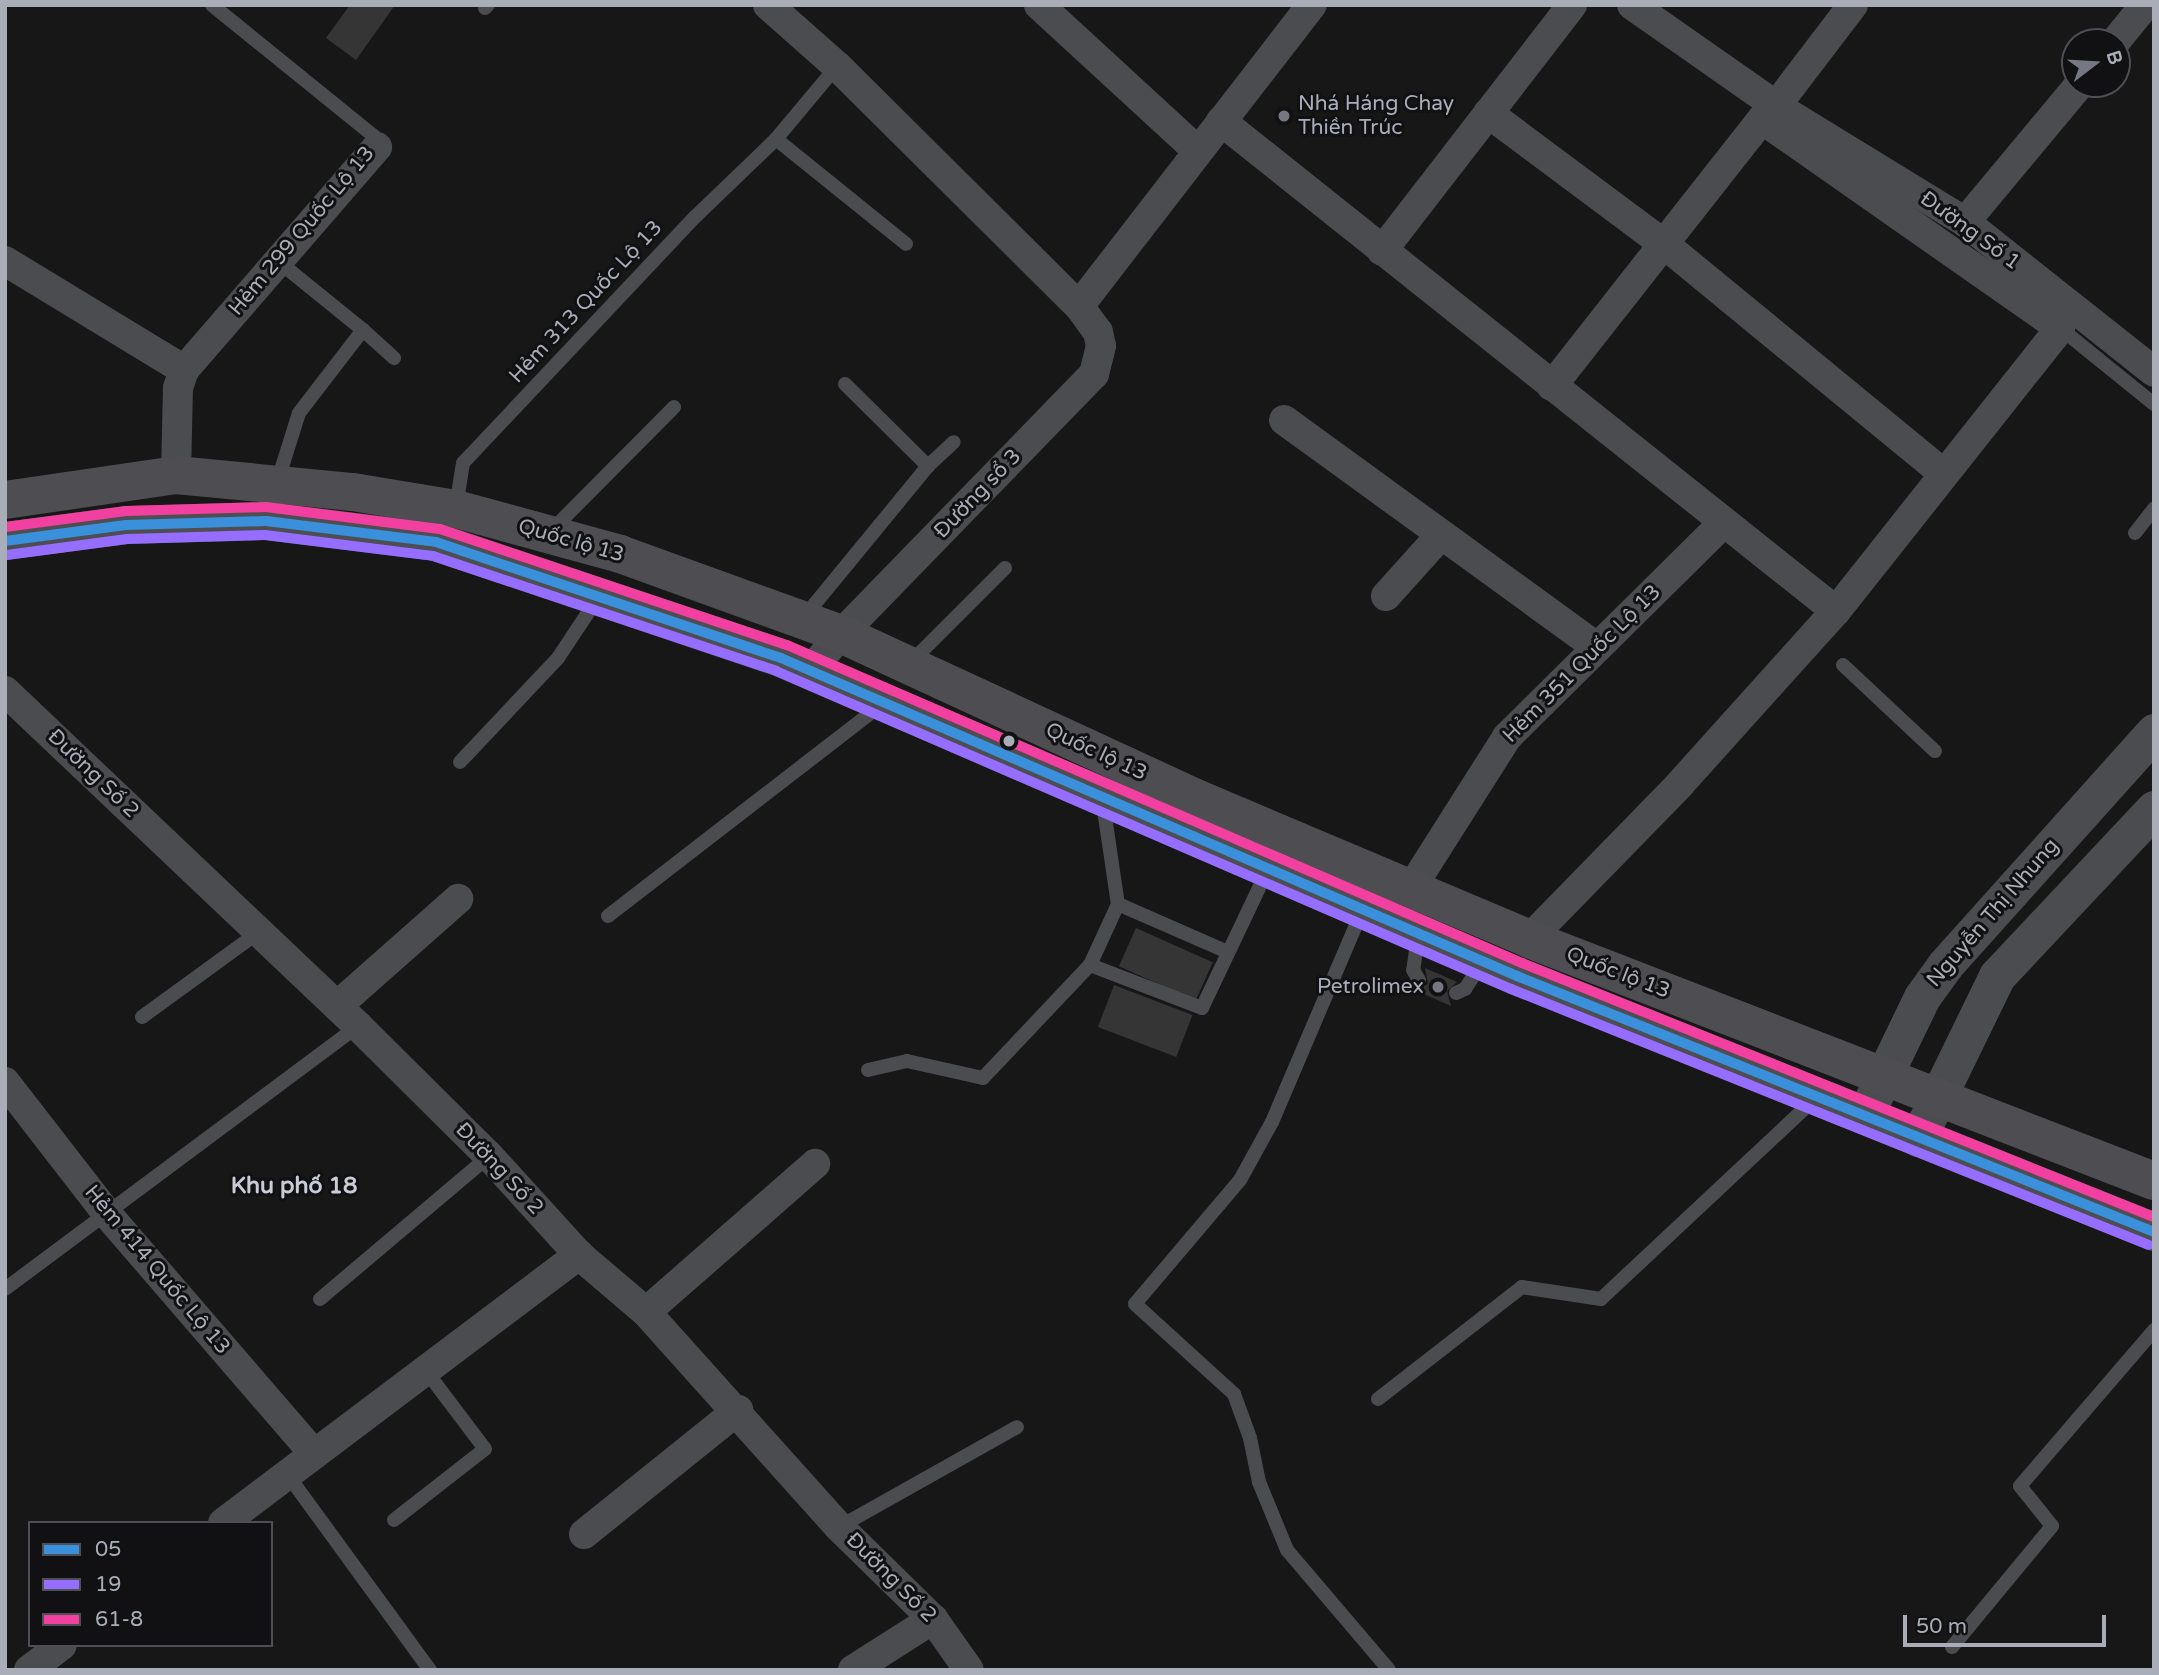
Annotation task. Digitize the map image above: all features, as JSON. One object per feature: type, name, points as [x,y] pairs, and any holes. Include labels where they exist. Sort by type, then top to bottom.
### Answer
[{"type":"highway","name":"Quốc lộ 13","points":[[5,500],[176,475],[276,485],[456,509],[550,533],[803,618],[1410,890],[1529,939],[2154,1181]]},
{"type":"highway","name":"Quốc lộ 13","points":[[5,541],[125,525],[266,522],[436,542],[600,595],[811,670],[882,704],[1483,961],[2154,1232]]},
{"type":"street","points":[[1040,5],[1198,151]]},
{"type":"street","points":[[1079,306],[1312,5]]},
{"type":"street","points":[[1382,251],[1572,5]]},
{"type":"street","name":"Đường Số 1","points":[[1632,5],[1776,106],[1965,222],[2153,371]]},
{"type":"street","points":[[1776,106],[1853,5]]},
{"type":"street","points":[[2126,28],[2145,5]]},
{"type":"street","name":"Đường sổ 3","points":[[776,8],[1079,306],[1098,332],[1101,360],[1094,374],[841,634],[811,670]]},
{"type":"street","points":[[1965,222],[2068,98]]},
{"type":"street","points":[[1488,113],[1664,244],[1944,474]]},
{"type":"street","points":[[1529,939],[1817,642],[1836,611],[2060,328],[1762,119],[1552,386]]},
{"type":"street","points":[[1221,121],[1836,611]]},
{"type":"street","name":"Hẻm 299 Quốc Lộ 13","points":[[184,370],[377,148]]},
{"type":"street","points":[[5,261],[184,370],[178,388],[176,475]]},
{"type":"street","points":[[1284,420],[1596,647]]},
{"type":"street","name":"Hẻm 351 Quốc Lộ 13","points":[[1410,890],[1507,737],[1724,522]]},
{"type":"street","points":[[1386,596],[1440,536]]},
{"type":"street","name":"Đường Số 2","points":[[5,691],[347,1016],[489,1156],[579,1255],[646,1312],[738,1410],[839,1527],[933,1619],[969,1670]]},
{"type":"street","name":"Nguyễn Thị Nhung","points":[[1865,1115],[1922,998],[1945,965],[2154,732]]},
{"type":"street","points":[[1918,1138],[1936,1096],[1997,976],[2154,809]]},
{"type":"street","points":[[347,1016],[458,899]]},
{"type":"street","name":"Hẻm 414 Quốc Lộ 13","points":[[5,1082],[108,1215],[314,1454]]},
{"type":"street","points":[[646,1312],[815,1164]]},
{"type":"street","points":[[226,1521],[579,1255]]},
{"type":"street","points":[[584,1534],[738,1410]]},
{"type":"street","points":[[853,1670],[933,1619]]},
{"type":"street","points":[[29,1670],[59,1647]]},
{"type":"lane","name":"Hẻm 299 Quốc Lộ 13","points":[[212,5],[374,136],[377,148]]},
{"type":"lane","name":"Hẻm 313 Quốc Lộ 13","points":[[456,509],[463,463],[695,217],[776,139],[837,66]]},
{"type":"lane","points":[[776,139],[906,244]]},
{"type":"lane","points":[[279,262],[394,358]]},
{"type":"lane","points":[[2060,328],[2154,404]]},
{"type":"lane","points":[[276,485],[299,413],[363,330]]},
{"type":"lane","points":[[845,384],[928,466]]},
{"type":"lane","points":[[550,533],[674,407]]},
{"type":"lane","points":[[803,618],[928,466],[954,442]]},
{"type":"lane","points":[[2135,533],[2154,509]]},
{"type":"lane","points":[[908,666],[1005,568]]},
{"type":"lane","points":[[460,762],[558,658],[600,595]]},
{"type":"lane","points":[[1843,665],[1935,751]]},
{"type":"lane","points":[[608,916],[882,704]]},
{"type":"lane","points":[[868,1070],[906,1061],[983,1078],[1090,965],[1118,904],[1102,797]]},
{"type":"lane","points":[[1090,965],[1202,1008],[1269,868]]},
{"type":"lane","points":[[1118,904],[1228,952]]},
{"type":"lane","points":[[1362,910],[1272,1122],[1240,1180],[1135,1304],[1234,1394],[1250,1438],[1259,1482],[1287,1550],[1389,1670]]},
{"type":"lane","points":[[142,1017],[259,932]]},
{"type":"lane","points":[[1419,934],[1413,970],[1419,980]]},
{"type":"lane","points":[[1456,993],[1465,989],[1483,961]]},
{"type":"lane","points":[[5,1289],[108,1215],[347,1016]]},
{"type":"lane","points":[[1378,1399],[1522,1287],[1601,1299],[1818,1097]]},
{"type":"lane","points":[[320,1299],[489,1156]]},
{"type":"lane","points":[[1952,1647],[2052,1526],[2020,1486],[2154,1331]]},
{"type":"lane","points":[[394,1520],[485,1449],[426,1370]]},
{"type":"lane","points":[[839,1527],[1017,1427]]},
{"type":"lane","points":[[287,1474],[430,1670]]},
{"type":"building","points":[[350,5],[395,5],[356,60],[326,38]]},
{"type":"building","points":[[1136,928],[1213,962],[1196,1001],[1119,966]]},
{"type":"building","name":"Petrolimex","points":[[1425,968],[1457,982],[1447,991],[1451,1006],[1415,990],[1428,984]]},
{"type":"building","points":[[1114,985],[1192,1015],[1176,1057],[1098,1027]]},
{"type":"transit line","name":"61-8","points":[[5,527],[126,511],[266,507],[440,529],[787,645],[1522,963],[2154,1217]]},
{"type":"transit line","name":"05","points":[[5,541],[126,525],[266,521],[436,542],[781,658],[1517,976],[2154,1232]]},
{"type":"transit line","name":"19","points":[[7,555],[127,539],[265,535],[433,556],[776,671],[1511,989],[2149,1245]]},
{"type":"place","name":"Nhá Háng Chay Thiền Trúc","points":[[1284,116]]},
{"type":"place","name":"Petrolimex","points":[[1438,987]]},
{"type":"district","name":"Khu phố 18","points":[[294,1186]]}]
